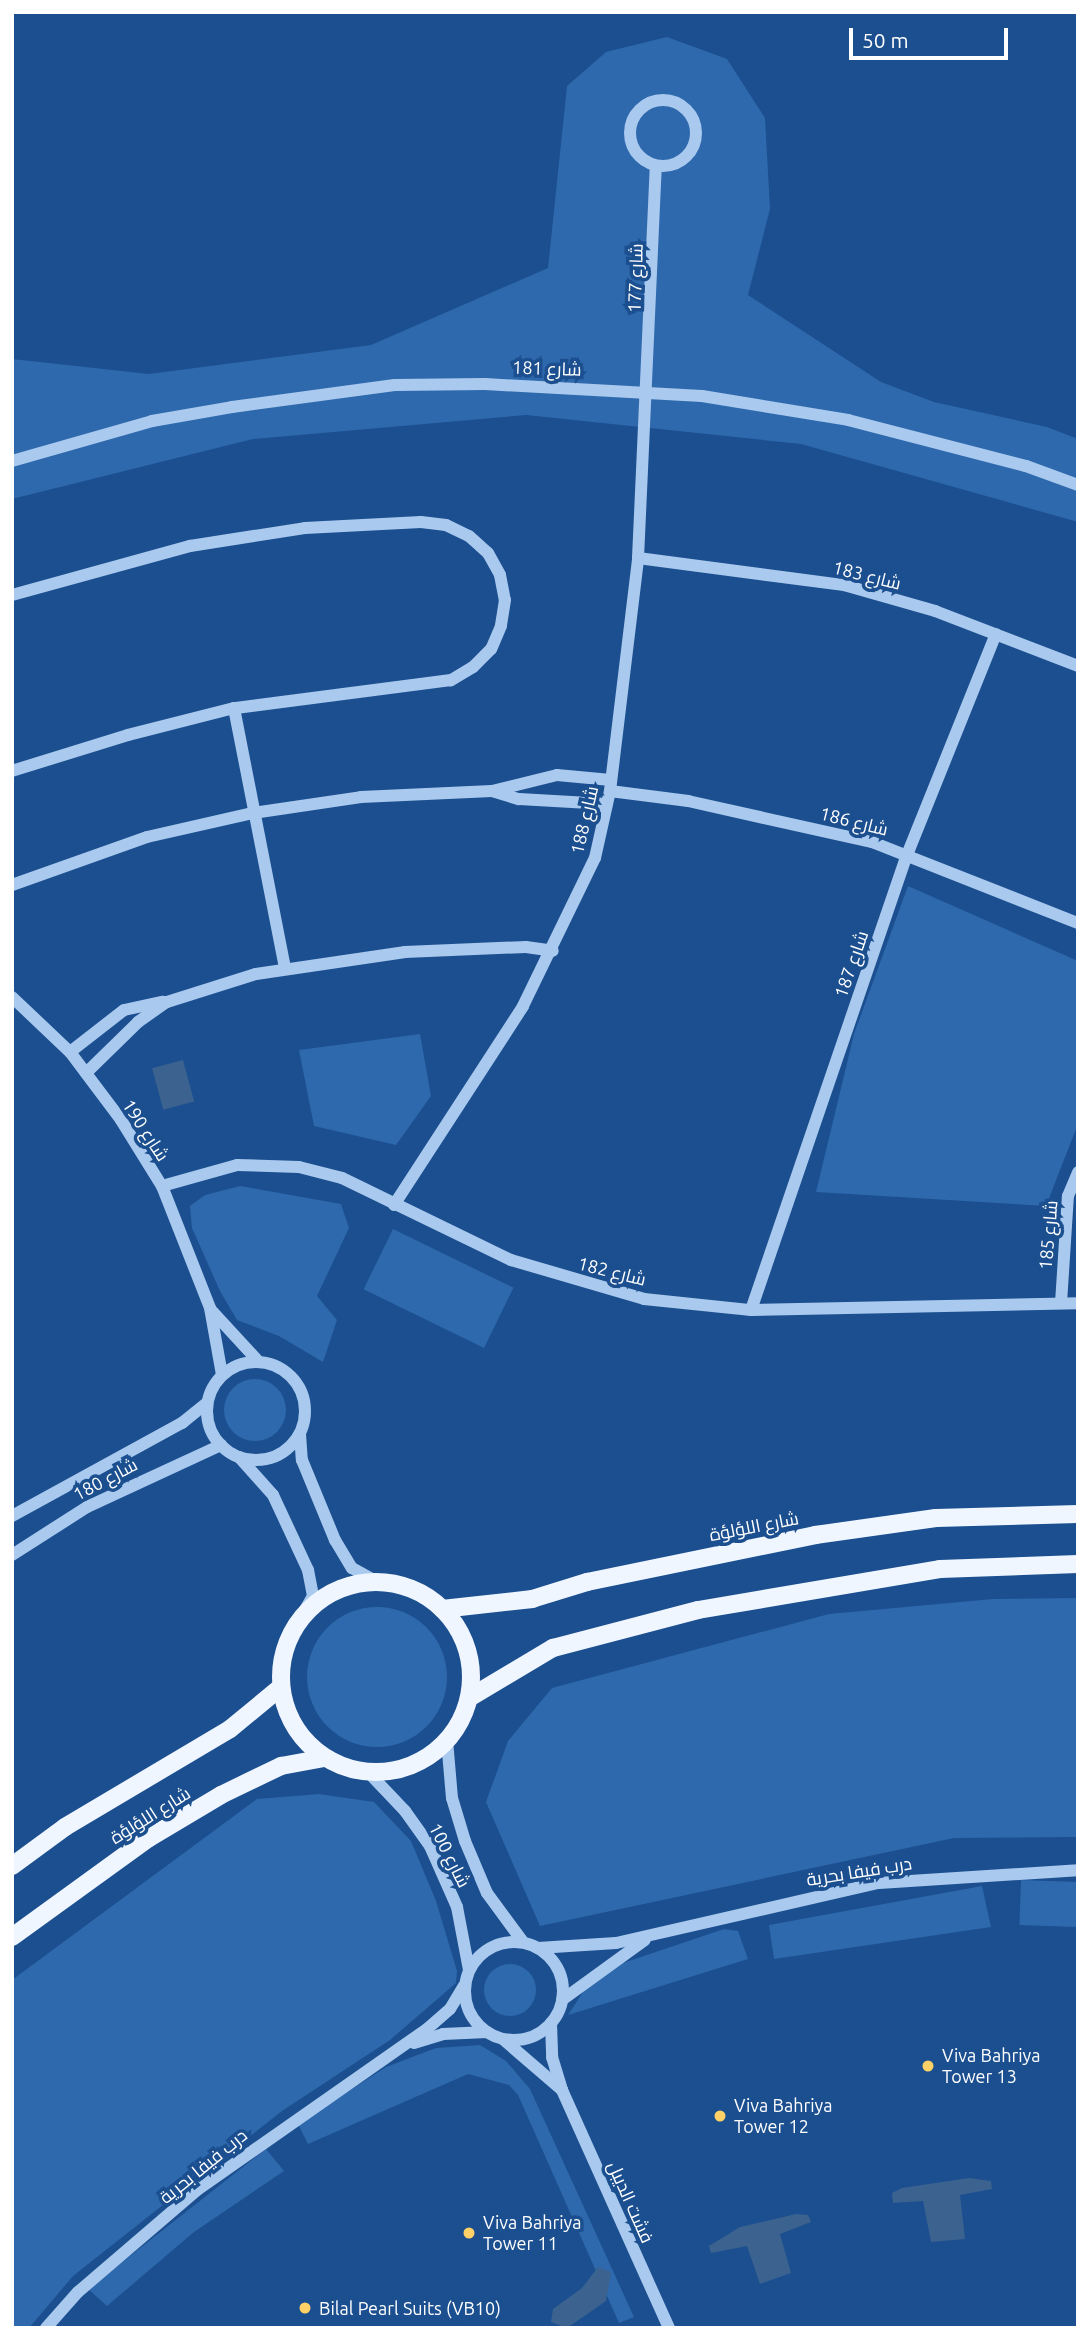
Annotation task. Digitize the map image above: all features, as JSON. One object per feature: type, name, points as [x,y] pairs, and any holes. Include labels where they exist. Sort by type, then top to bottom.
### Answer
[{"type":"main road","name":"شارع اللؤلؤة","points":[[442,1609],[533,1599],[587,1582],[815,1535],[936,1518],[1078,1514]]},
{"type":"main road","points":[[469,1698],[553,1648],[698,1610],[940,1569],[1078,1564]]},
{"type":"main road","points":[[377,1582],[423,1594],[442,1609],[467,1650],[469,1698],[447,1740],[411,1765],[368,1772],[324,1758],[295,1727],[281,1687],[281,1665],[297,1624],[328,1596],[346,1587],[377,1582]]},
{"type":"main road","name":"شارع اللؤلؤة","points":[[12,1866],[65,1827],[230,1729],[281,1687]]},
{"type":"main road","name":"شارع اللؤلؤة","points":[[12,1937],[149,1838],[221,1795],[281,1766],[324,1758]]},
{"type":"street","points":[[667,100],[690,113],[696,135],[685,158],[656,166],[637,154],[629,128],[640,108],[667,100]]},
{"type":"street","name":"شارع 177","points":[[643,391],[651,327],[656,166]]},
{"type":"street","name":"شارع 181","points":[[12,461],[152,421],[395,385],[643,391],[702,396],[848,420],[1026,466],[1078,485]]},
{"type":"street","name":"شارع 188","points":[[394,1205],[523,1006],[553,951],[595,858],[610,792],[638,558],[643,391]]},
{"type":"street","points":[[12,595],[133,559],[305,528],[421,522],[446,525],[469,536],[488,554],[500,575],[505,600],[501,626],[491,649],[473,667],[451,680],[234,708],[128,735],[12,771]]},
{"type":"street","name":"شارع 183","points":[[638,558],[844,584],[996,634],[1078,666]]},
{"type":"street","name":"شارع 187","points":[[751,1310],[907,855],[996,634]]},
{"type":"street","points":[[234,708],[285,967]]},
{"type":"street","points":[[12,885],[122,845],[253,813],[361,797],[492,791],[557,775],[610,792]]},
{"type":"street","points":[[492,791],[519,799],[610,792]]},
{"type":"street","name":"شارع 186","points":[[610,792],[701,804],[872,842],[1078,923]]},
{"type":"street","points":[[70,1052],[124,1010],[167,1002],[285,967],[405,952],[526,947],[553,951]]},
{"type":"street","name":"شارع 190","points":[[12,997],[70,1052],[162,1186],[210,1308],[222,1376]]},
{"type":"street","points":[[86,1073],[131,1028],[167,1002]]},
{"type":"street","name":"شارع 182","points":[[162,1186],[237,1165],[299,1167],[342,1178],[471,1244],[565,1278],[644,1299],[751,1310],[1078,1303]]},
{"type":"street","name":"شارع 185","points":[[1061,1303],[1068,1196],[1078,1172]]},
{"type":"street","name":"شارع 190","points":[[210,1308],[258,1361]]},
{"type":"street","points":[[297,1624],[313,1596],[309,1570],[273,1495],[238,1457],[220,1446],[212,1433],[207,1403],[222,1376],[258,1361],[274,1365],[299,1386],[305,1402],[300,1434],[302,1460],[335,1540],[352,1568],[377,1582]]},
{"type":"street","name":"شارع 180","points":[[12,1516],[182,1423],[207,1403]]},
{"type":"street","points":[[238,1457],[265,1460],[278,1455],[300,1434]]},
{"type":"street","name":"شارع 180","points":[[12,1555],[87,1507],[220,1446]]},
{"type":"street","name":"شارع 100","points":[[447,1740],[452,1798],[466,1841],[487,1894],[523,1942]]},
{"type":"street","name":"شارع 100","points":[[368,1772],[405,1811],[430,1846],[457,1907],[469,1970]]},
{"type":"street","name":"درب فيفا بحرية","points":[[538,1948],[590,1947],[651,1936],[840,1888],[970,1874],[1078,1870]]},
{"type":"street","name":"درب فيفا بحرية","points":[[562,2000],[651,1936]]},
{"type":"street","points":[[523,1942],[538,1948],[559,1970],[562,2000],[551,2023],[529,2037],[503,2039],[487,2032],[469,2012],[464,1986],[469,1970],[491,1947],[523,1942]]},
{"type":"street","name":"درب فيفا بحرية","points":[[46,2328],[78,2292],[197,2190],[397,2050],[450,2009],[464,1986]]},
{"type":"street","name":"فشت الديبل","points":[[551,2023],[552,2057],[562,2090],[669,2328]]},
{"type":"street","name":"درب فيفا بحرية","points":[[397,2050],[443,2034],[487,2032]]},
{"type":"street","name":"فشت الديبل","points":[[503,2039],[562,2090]]},
{"type":"shaded area","points":[[667,37],[727,59],[765,118],[770,209],[748,295],[881,382],[934,402],[1047,427],[1078,439],[1078,522],[801,444],[526,415],[253,439],[12,499],[12,359],[149,374],[371,345],[548,268],[567,86],[606,52]]},
{"type":"shaded area","points":[[908,886],[1078,961],[1078,1124],[1046,1206],[816,1192],[854,1034]]},
{"type":"shaded area","points":[[420,1034],[431,1096],[396,1145],[314,1126],[299,1050]]},
{"type":"shaded area","points":[[183,1060],[194,1102],[163,1110],[152,1068]]},
{"type":"shaded area","points":[[240,1186],[341,1204],[349,1228],[317,1296],[337,1320],[323,1362],[279,1336],[237,1320],[220,1291],[192,1228],[190,1206],[205,1195]]},
{"type":"shaded area","points":[[393,1229],[513,1288],[484,1348],[364,1289]]},
{"type":"shaded area","points":[[255,1379],[277,1388],[286,1410],[277,1432],[255,1441],[233,1432],[224,1410],[233,1388]]},
{"type":"shaded area","points":[[1078,1598],[1078,1837],[954,1838],[540,1926],[486,1802],[508,1741],[552,1688],[829,1614],[993,1599]]},
{"type":"shaded area","points":[[377,1607],[404,1612],[426,1628],[442,1650],[447,1677],[442,1704],[426,1726],[404,1742],[377,1747],[350,1742],[328,1726],[312,1704],[307,1677],[312,1650],[328,1628],[350,1612]]},
{"type":"shaded area","points":[[319,1794],[374,1802],[411,1841],[436,1901],[457,1971],[456,1983],[390,2040],[282,2111],[73,2276],[29,2328],[12,2328],[12,1980],[257,1799]]},
{"type":"shaded area","points":[[1021,1880],[1078,1882],[1076,1927],[1019,1925]]},
{"type":"shaded area","points":[[982,1886],[991,1927],[774,1959],[769,1925]]},
{"type":"shaded area","points":[[724,1929],[738,1931],[748,1959],[568,2015],[585,1989],[620,1964]]},
{"type":"shaded area","points":[[510,1964],[529,1971],[536,1990],[529,2009],[510,2016],[491,2009],[484,1990],[491,1971]]},
{"type":"shaded area","points":[[480,2045],[506,2061],[530,2089],[634,2317],[619,2323],[518,2095],[509,2085],[468,2074],[308,2144],[298,2124],[386,2067],[436,2048]]},
{"type":"shaded area","points":[[266,2149],[284,2171],[194,2232],[107,2306],[88,2289]]},
{"type":"shaded area","points":[[969,2178],[991,2181],[992,2189],[960,2195],[965,2239],[931,2242],[923,2201],[893,2203],[892,2193],[902,2188]]},
{"type":"shaded area","points":[[796,2214],[808,2215],[811,2222],[780,2234],[791,2273],[760,2284],[747,2246],[711,2253],[709,2246],[740,2227]]},
{"type":"shaded area","points":[[598,2267],[611,2272],[606,2301],[567,2328],[551,2322],[553,2309],[582,2288]]},
{"type":"place","name":"Viva Bahriya Tower 13","points":[[928,2066]]},
{"type":"place","name":"Viva Bahriya Tower 12","points":[[720,2116]]},
{"type":"place","name":"Viva Bahriya Tower 11","points":[[469,2233]]},
{"type":"place","name":"Bilal Pearl Suits (VB10)","points":[[305,2308]]}]
